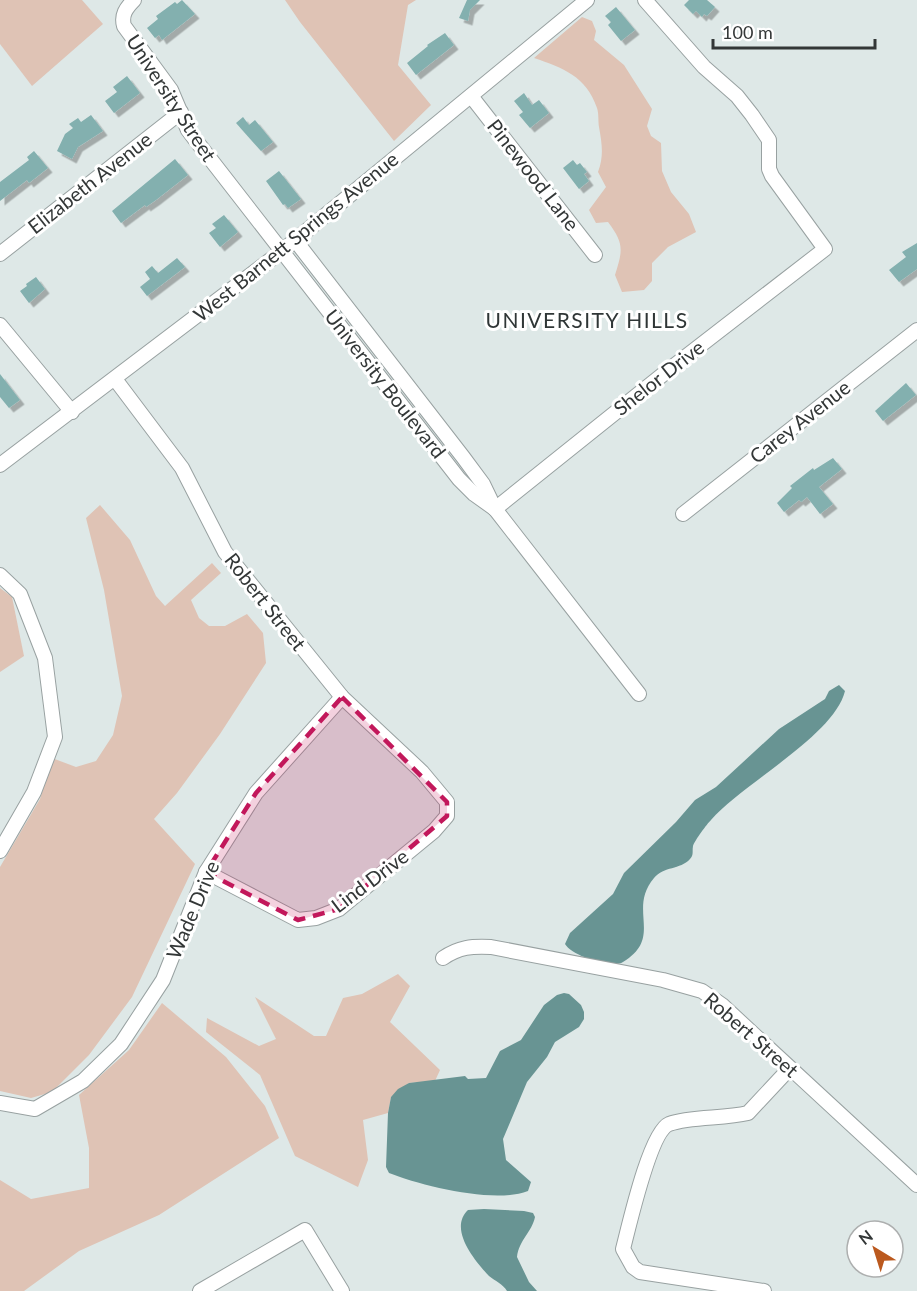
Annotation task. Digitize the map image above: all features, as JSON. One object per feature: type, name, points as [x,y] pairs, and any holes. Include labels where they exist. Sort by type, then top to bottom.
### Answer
[{"type":"street","name":"University Street","points":[[134,0],[123,15],[124,26],[171,90],[194,138],[282,251]]},
{"type":"street","name":"West Barnett Springs Avenue","points":[[0,465],[282,251],[587,0]]},
{"type":"street","name":"Shelor Drive","points":[[495,509],[825,249],[772,176],[769,169],[769,140],[752,115],[736,96],[704,67],[645,0]]},
{"type":"street","name":"Pinewood Lane","points":[[471,96],[595,255]]},
{"type":"street","name":"Elizabeth Avenue","points":[[0,254],[181,112]]},
{"type":"street","name":"University Boulevard","points":[[295,240],[463,457],[483,484],[495,509],[639,694]]},
{"type":"street","name":"University Boulevard","points":[[282,251],[459,479],[474,494],[495,509]]},
{"type":"street","points":[[0,325],[72,412]]},
{"type":"street","name":"Carey Avenue","points":[[683,514],[917,330]]},
{"type":"street","name":"Robert Street","points":[[115,379],[182,468],[225,552],[342,697],[422,772],[447,802]]},
{"type":"street","points":[[0,575],[20,594],[45,658],[55,737],[34,792],[0,851]]},
{"type":"street","name":"Wade Drive","points":[[0,1103],[35,1108],[83,1081],[121,1044],[164,980],[206,872],[256,793],[342,697]]},
{"type":"street","name":"Lind Drive","points":[[206,872],[298,920],[316,918],[339,909],[434,831],[447,816],[447,802]]},
{"type":"street","name":"Robert Street","points":[[443,958],[454,950],[462,948],[491,947],[663,980],[702,991],[722,1005],[917,1185]]},
{"type":"street","points":[[765,1291],[640,1272],[633,1267],[623,1249],[650,1154],[661,1130],[668,1125],[680,1122],[748,1113],[790,1068]]},
{"type":"street","points":[[200,1291],[305,1230],[342,1291]]},
{"type":"highlighted area","points":[[342,697],[447,802],[447,816],[339,909],[298,920],[206,872],[256,793]]},
{"type":"shaded area","points":[[0,0],[82,0],[103,24],[32,86],[0,44]]},
{"type":"shaded area","points":[[285,0],[416,0],[408,5],[398,65],[431,105],[394,141]]},
{"type":"shaded area","points":[[582,17],[592,21],[596,31],[594,40],[624,65],[652,109],[647,126],[651,136],[661,143],[662,171],[671,192],[689,214],[696,232],[668,247],[652,263],[652,281],[644,290],[622,292],[615,275],[621,253],[617,236],[608,222],[596,223],[589,210],[606,187],[598,172],[602,144],[598,110],[592,97],[587,88],[572,75],[534,58]]},
{"type":"shaded area","points":[[100,505],[130,540],[156,596],[165,606],[212,563],[221,573],[191,600],[199,618],[209,626],[225,626],[247,614],[263,633],[266,663],[220,734],[177,793],[154,819],[195,864],[132,997],[89,1055],[52,1092],[31,1098],[0,1091],[0,867],[40,799],[52,758],[76,767],[96,761],[113,735],[122,696],[104,590],[86,518]]},
{"type":"shaded area","points":[[0,588],[12,597],[24,656],[0,672]]},
{"type":"shaded area","points":[[398,974],[410,986],[390,1022],[440,1070],[435,1081],[409,1083],[391,1097],[388,1113],[363,1120],[368,1160],[358,1187],[295,1156],[260,1075],[206,1032],[207,1018],[259,1046],[276,1039],[255,997],[314,1036],[326,1036],[343,998],[362,994]]},
{"type":"shaded area","points":[[162,1003],[226,1057],[265,1106],[279,1138],[159,1215],[79,1251],[24,1291],[0,1291],[0,1180],[31,1199],[89,1188],[89,1148],[79,1095],[129,1050]]},
{"type":"water","points":[[839,685],[845,691],[837,708],[824,725],[711,820],[694,843],[690,859],[654,878],[644,901],[644,933],[635,953],[623,962],[610,964],[592,960],[569,949],[565,944],[570,933],[613,894],[624,873],[695,800],[716,787],[779,729],[825,699],[829,691]]},
{"type":"water","points":[[569,994],[581,1005],[584,1019],[579,1027],[555,1042],[547,1057],[527,1082],[503,1139],[506,1160],[531,1182],[528,1191],[497,1196],[458,1192],[389,1173],[386,1167],[388,1113],[391,1097],[398,1089],[409,1083],[465,1076],[468,1079],[486,1078],[500,1051],[521,1040],[544,1005],[557,995]]},
{"type":"water","points":[[468,1210],[533,1213],[535,1217],[517,1257],[529,1282],[537,1291],[507,1291],[489,1276],[471,1254],[462,1235],[463,1218]]},
{"type":"building","points":[[182,0],[195,14],[162,40],[159,35],[155,38],[147,28],[158,19],[156,16],[175,2],[177,4]]},
{"type":"building","points":[[467,0],[480,0],[470,10],[468,21],[459,18]]},
{"type":"building","points":[[689,0],[707,0],[715,7],[707,16],[704,14],[702,17],[696,11],[693,14],[684,5]]},
{"type":"building","points":[[616,7],[635,30],[621,41],[608,25],[611,22],[605,16]]},
{"type":"building","points":[[445,33],[454,45],[416,75],[407,63]]},
{"type":"building","points":[[127,76],[140,93],[114,113],[105,101],[117,92],[113,87]]},
{"type":"building","points":[[524,93],[532,105],[539,100],[549,113],[530,128],[519,115],[523,112],[514,101]]},
{"type":"building","points":[[91,115],[103,131],[78,147],[72,159],[57,151],[65,134],[73,128],[69,124],[78,118],[81,122]]},
{"type":"building","points":[[243,117],[249,125],[255,120],[273,142],[261,151],[236,123]]},
{"type":"building","points":[[34,151],[48,168],[29,183],[27,180],[0,201],[0,182],[29,160],[27,157]]},
{"type":"building","points":[[175,159],[188,175],[121,223],[112,211]]},
{"type":"building","points":[[573,160],[577,165],[580,163],[587,172],[584,174],[589,181],[579,189],[563,168]]},
{"type":"building","points":[[279,171],[301,199],[288,208],[285,204],[283,205],[266,181]]},
{"type":"building","points":[[224,215],[238,232],[220,247],[209,233],[216,228],[212,224]]},
{"type":"building","points":[[917,243],[917,269],[899,282],[889,270],[906,257],[902,252]]},
{"type":"building","points":[[177,258],[185,267],[147,296],[140,287],[150,279],[145,272],[152,266],[158,273]]},
{"type":"building","points":[[36,277],[45,289],[29,303],[20,291]]},
{"type":"building","points":[[0,374],[20,400],[9,408],[0,397]]},
{"type":"building","points":[[906,383],[916,395],[883,421],[875,411]]},
{"type":"building","points":[[833,458],[842,469],[819,487],[833,504],[820,514],[807,497],[801,502],[799,500],[784,512],[777,503],[792,488],[790,486],[813,468],[814,470]]},
{"type":"district","name":"UNIVERSITY HILLS","points":[[587,321]]}]
